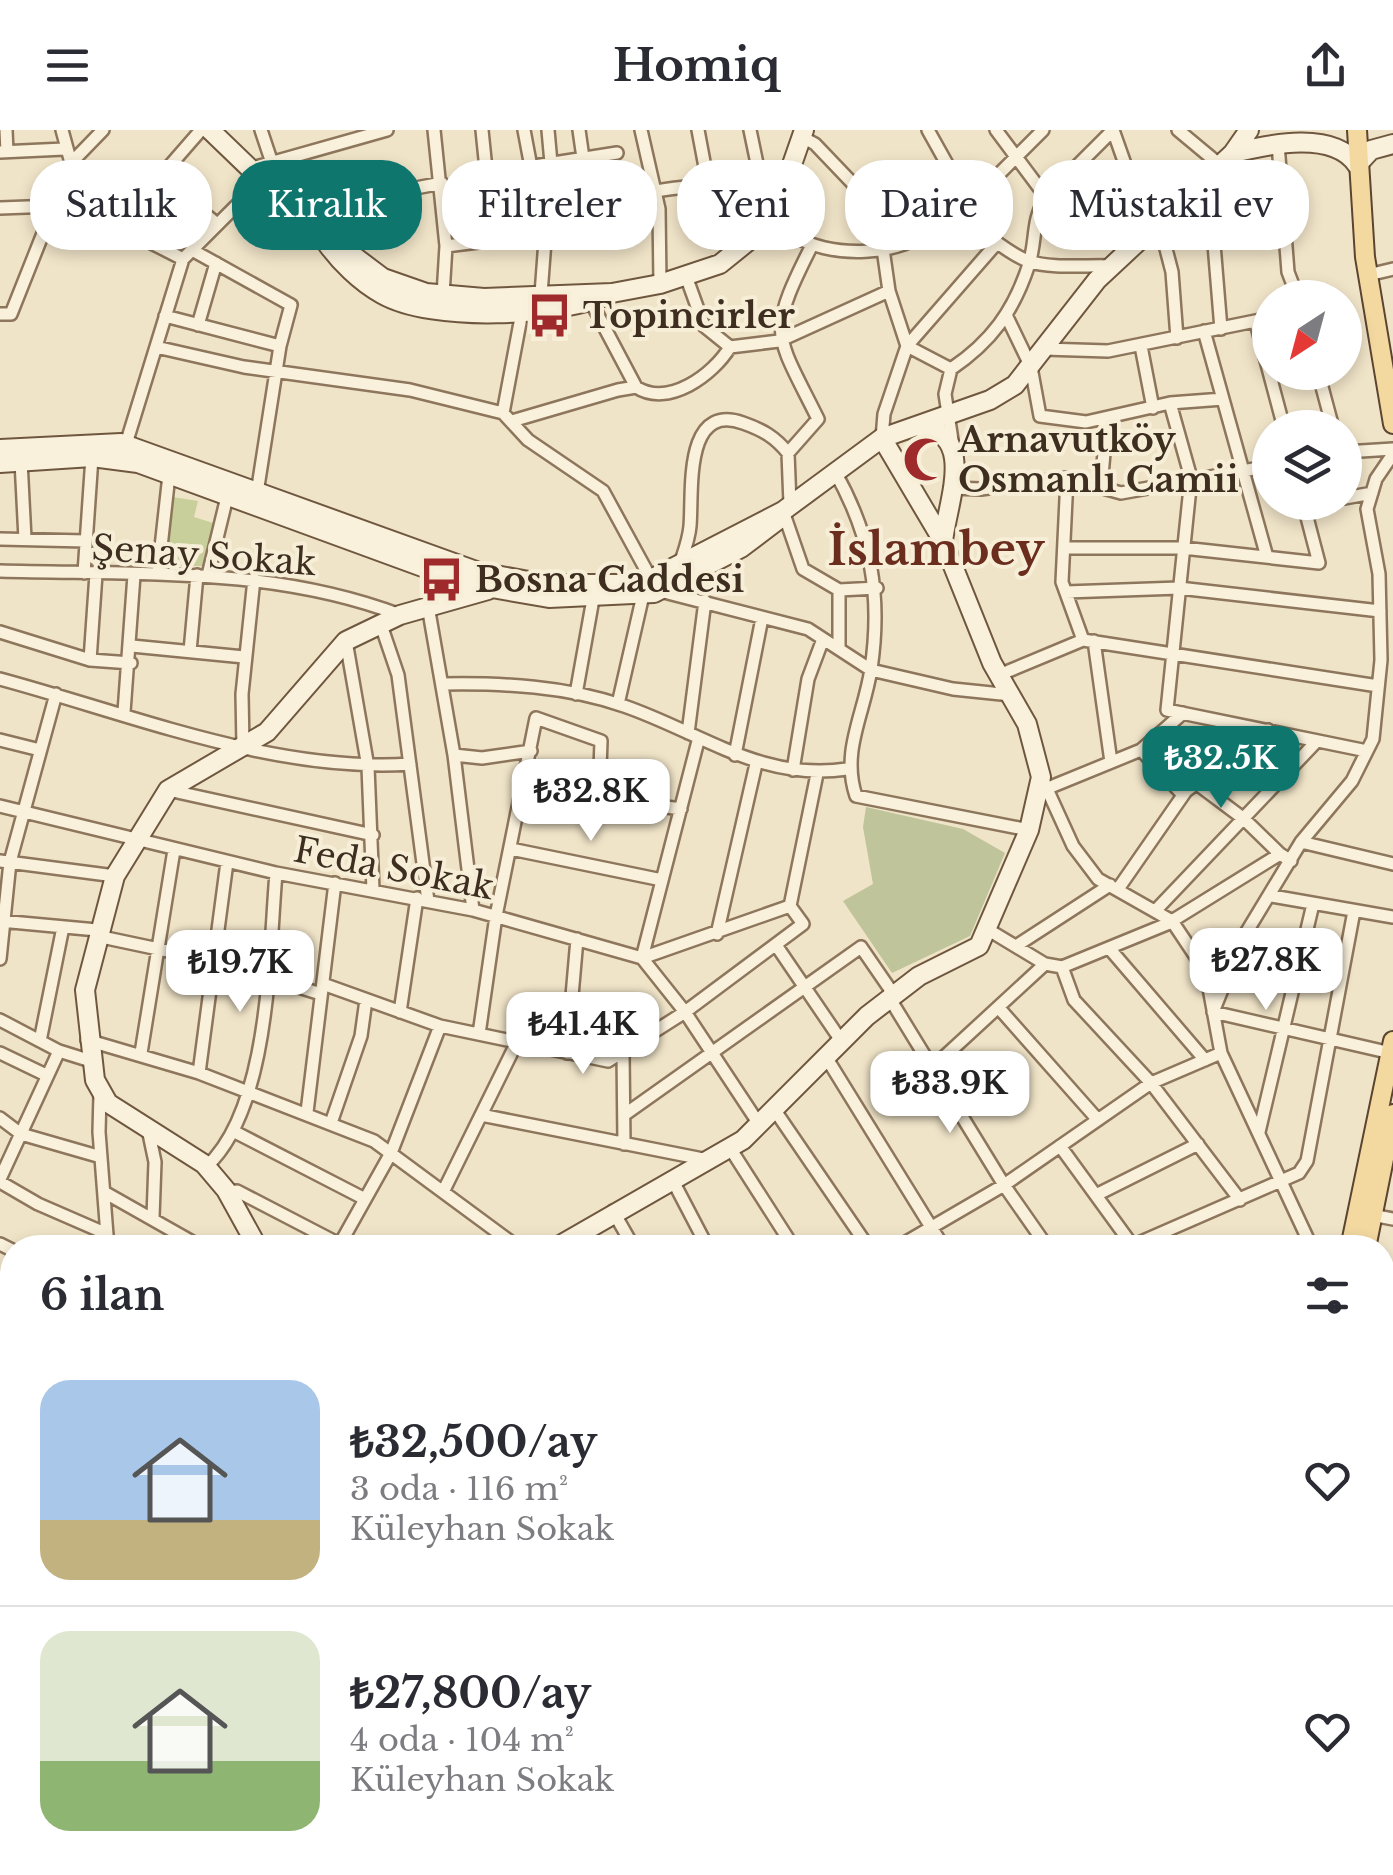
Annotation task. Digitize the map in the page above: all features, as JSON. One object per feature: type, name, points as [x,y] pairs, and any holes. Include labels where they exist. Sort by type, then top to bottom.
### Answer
[{"type":"main road","points":[[210,130],[240,160]]},
{"type":"main road","points":[[1227,159],[1250,130]]},
{"type":"main road","points":[[1357,130],[1368,274],[1393,423]]},
{"type":"main road","points":[[794,160],[803,134]]},
{"type":"main road","points":[[1227,159],[1268,139],[1339,146],[1357,165]]},
{"type":"main road","points":[[1357,165],[1371,150],[1393,144]]},
{"type":"main road","points":[[334,250],[384,296],[462,312],[522,312],[591,302],[612,293]]},
{"type":"main road","points":[[344,250],[383,278],[443,295],[484,298],[612,293],[686,276],[743,250]]},
{"type":"main road","points":[[0,464],[92,458],[138,463],[488,590],[593,599],[651,588],[763,534],[787,508],[834,470],[882,438],[1003,392],[1031,368],[1112,266],[1129,250]]},
{"type":"main road","points":[[916,427],[944,433],[952,440],[956,458],[942,542]]},
{"type":"main road","points":[[576,1235],[614,1210],[730,1148],[892,997],[919,976],[978,946],[1029,830],[1045,782],[1027,724],[1000,675],[942,542],[882,438]]},
{"type":"main road","points":[[0,450],[126,444],[428,555],[508,579],[588,586],[651,588],[680,564],[787,508]]},
{"type":"main road","points":[[251,1235],[228,1192],[206,1167],[100,1094],[88,1040],[85,990],[115,876],[168,790],[281,720],[346,641],[380,622],[488,590]]},
{"type":"main road","points":[[1353,1235],[1392,1047]]},
{"type":"main road","points":[[1368,1235],[1393,1114]]},
{"type":"street","points":[[6,130],[3,152],[64,149]]},
{"type":"street","points":[[62,130],[70,160]]},
{"type":"street","points":[[74,160],[103,130]]},
{"type":"street","points":[[200,130],[160,176],[217,224]]},
{"type":"street","points":[[262,130],[271,160],[384,130]]},
{"type":"street","points":[[320,130],[326,147]]},
{"type":"street","points":[[422,187],[442,183],[434,130]]},
{"type":"street","points":[[482,130],[485,160]]},
{"type":"street","points":[[524,130],[527,160]]},
{"type":"street","points":[[548,130],[551,160]]},
{"type":"street","points":[[579,130],[582,158]]},
{"type":"street","points":[[640,130],[648,160]]},
{"type":"street","points":[[698,130],[704,160]]},
{"type":"street","points":[[750,130],[756,160]]},
{"type":"street","points":[[928,130],[945,160]]},
{"type":"street","points":[[996,130],[1033,181]]},
{"type":"street","points":[[1014,159],[1042,130]]},
{"type":"street","points":[[1083,160],[1113,130],[1126,160]]},
{"type":"street","points":[[1178,130],[1227,159]]},
{"type":"street","points":[[803,134],[845,176]]},
{"type":"street","points":[[1268,139],[1291,280]]},
{"type":"street","points":[[570,160],[618,153]]},
{"type":"street","points":[[657,197],[660,284]]},
{"type":"street","points":[[126,444],[187,254],[232,205]]},
{"type":"street","points":[[0,208],[30,207]]},
{"type":"street","points":[[952,440],[945,394],[951,369],[984,346],[1006,314],[1030,262],[1033,228]]},
{"type":"street","points":[[0,314],[10,314],[36,250]]},
{"type":"street","points":[[177,250],[216,263],[291,306],[280,346],[279,373],[257,493]]},
{"type":"street","points":[[443,295],[446,250]]},
{"type":"street","points":[[541,294],[543,250]]},
{"type":"street","points":[[788,453],[818,419],[779,341],[781,309],[810,250]]},
{"type":"street","points":[[882,250],[889,291],[907,346],[951,369]]},
{"type":"street","points":[[882,438],[884,414],[907,346],[991,250]]},
{"type":"street","points":[[1007,250],[1030,262],[1112,266]]},
{"type":"street","points":[[1163,250],[1172,272],[1177,338]]},
{"type":"street","points":[[1214,250],[1221,329]]},
{"type":"street","points":[[198,326],[216,263]]},
{"type":"street","points":[[1368,274],[1393,269]]},
{"type":"street","points":[[686,276],[704,326],[730,346]]},
{"type":"street","points":[[591,302],[636,387],[648,394],[666,394],[704,376],[730,346],[779,341],[889,291]]},
{"type":"street","points":[[507,417],[522,312]]},
{"type":"street","points":[[1006,314],[1031,368],[1040,416],[1062,421],[1107,419],[1170,403],[1223,399]]},
{"type":"street","points":[[165,316],[280,346]]},
{"type":"street","points":[[1044,349],[1108,351],[1252,325]]},
{"type":"street","points":[[1204,331],[1267,557]]},
{"type":"street","points":[[1141,346],[1153,408]]},
{"type":"street","points":[[156,347],[279,373],[340,378],[507,417],[636,387]]},
{"type":"street","points":[[1170,403],[1190,478],[1167,710],[1367,751]]},
{"type":"street","points":[[507,417],[528,440],[603,491],[651,588],[618,704]]},
{"type":"street","points":[[1100,487],[1107,419]]},
{"type":"street","points":[[680,564],[690,533],[695,443],[708,426],[734,420],[776,437],[788,453],[787,508],[803,569],[838,590],[877,588]]},
{"type":"street","points":[[987,929],[1045,964],[1062,967],[1172,920],[1285,857],[1352,781],[1373,739],[1378,686],[1379,574],[1367,509],[1393,452],[1362,452]]},
{"type":"street","points":[[90,660],[86,541],[92,458]]},
{"type":"street","points":[[21,461],[24,539]]},
{"type":"street","points":[[834,470],[856,508],[877,588],[871,670],[848,770],[856,796],[1029,830]]},
{"type":"street","points":[[950,488],[981,490],[1067,478],[1121,492],[1252,470]]},
{"type":"street","points":[[158,574],[169,475]]},
{"type":"street","points":[[1067,478],[1066,592],[1089,640],[1110,762]]},
{"type":"street","points":[[1362,495],[1372,493]]},
{"type":"street","points":[[190,651],[202,575],[227,497]]},
{"type":"street","points":[[1064,548],[1183,548],[1319,562],[1308,520]]},
{"type":"street","points":[[0,538],[86,541]]},
{"type":"street","name":"Şenay Sokak","points":[[0,571],[254,579],[313,587],[400,615]]},
{"type":"street","points":[[124,712],[132,646],[134,575]]},
{"type":"street","points":[[243,747],[244,657],[254,579]]},
{"type":"street","points":[[651,588],[808,629],[871,670],[952,689],[1010,695]]},
{"type":"street","points":[[1066,592],[1179,588],[1380,611]]},
{"type":"street","points":[[838,590],[839,648]]},
{"type":"street","points":[[576,694],[593,599]]},
{"type":"street","points":[[642,958],[681,810],[693,737],[705,601]]},
{"type":"street","points":[[428,606],[454,755],[473,910]]},
{"type":"street","points":[[734,756],[762,618]]},
{"type":"street","points":[[380,622],[398,674],[422,899],[400,1012]]},
{"type":"street","points":[[0,632],[90,660],[130,663]]},
{"type":"street","points":[[793,770],[808,679],[823,638]]},
{"type":"street","points":[[1000,675],[1089,640],[1378,686]]},
{"type":"street","points":[[346,641],[368,767],[374,835],[373,890]]},
{"type":"street","points":[[132,646],[244,657]]},
{"type":"street","points":[[0,679],[124,712],[191,736],[243,747],[368,767],[410,764]]},
{"type":"street","points":[[443,684],[515,684],[576,694],[618,704],[756,764],[817,774],[848,770]]},
{"type":"street","points":[[0,959],[5,862],[56,694]]},
{"type":"street","points":[[1184,713],[1141,750],[1045,782],[1073,846],[1098,879],[1172,920],[1206,972],[1222,1053],[1306,1235]]},
{"type":"street","points":[[479,1034],[496,916],[525,788],[536,718],[601,741],[599,797]]},
{"type":"street","points":[[1016,946],[1114,887],[1183,795],[1268,730]]},
{"type":"street","points":[[0,740],[40,750]]},
{"type":"street","points":[[1156,910],[1317,740]]},
{"type":"street","points":[[1141,750],[1183,795]]},
{"type":"street","points":[[454,755],[482,758],[531,751]]},
{"type":"street","points":[[717,934],[756,764]]},
{"type":"street","points":[[3,921],[97,933],[366,1000],[440,1026],[608,1061],[685,1012],[804,924],[790,906],[817,774]]},
{"type":"street","points":[[1196,783],[1243,818],[1285,857]]},
{"type":"street","points":[[525,788],[681,810]]},
{"type":"street","points":[[168,790],[374,835]]},
{"type":"street","name":"Feda Sokak","points":[[0,806],[276,873],[473,910],[642,958]]},
{"type":"street","points":[[1302,842],[1393,864]]},
{"type":"street","points":[[511,848],[662,880]]},
{"type":"street","points":[[141,1054],[154,950],[174,850]]},
{"type":"street","points":[[1214,1012],[1243,938],[1272,896],[1285,857]]},
{"type":"street","points":[[5,862],[115,876]]},
{"type":"street","points":[[199,1073],[228,862]]},
{"type":"street","points":[[206,1167],[233,1132],[249,1091],[267,977],[276,873]]},
{"type":"street","points":[[307,1112],[335,884]]},
{"type":"street","points":[[1272,896],[1393,917]]},
{"type":"street","points":[[1258,1132],[1313,904]]},
{"type":"street","points":[[642,958],[790,906]]},
{"type":"street","points":[[1156,1235],[1299,1173],[1306,1160],[1354,911]]},
{"type":"street","points":[[40,1042],[63,927]]},
{"type":"street","points":[[567,1053],[577,939]]},
{"type":"street","points":[[776,945],[842,1042]]},
{"type":"street","points":[[624,1115],[861,947],[1004,1185],[1039,1235]]},
{"type":"street","points":[[1108,948],[1205,1060]]},
{"type":"street","points":[[642,958],[685,1012],[759,1124]]},
{"type":"street","points":[[932,1068],[1045,964]]},
{"type":"street","points":[[1062,967],[1074,1000],[1152,1083],[1240,1200]]},
{"type":"street","points":[[332,1123],[361,1036],[366,1000]]},
{"type":"street","points":[[998,1007],[1098,1120]]},
{"type":"street","points":[[1214,1012],[1329,1042],[1392,1047]]},
{"type":"street","points":[[0,1020],[59,1051],[91,1060]]},
{"type":"street","points":[[348,1235],[391,1153],[440,1026]]},
{"type":"street","points":[[88,1040],[199,1073],[332,1123],[391,1153],[502,1235]]},
{"type":"street","points":[[444,1190],[517,1042]]},
{"type":"street","points":[[59,1051],[0,1180],[97,1235]]},
{"type":"street","points":[[0,1052],[46,1075]]},
{"type":"street","points":[[623,1052],[624,1144]]},
{"type":"street","points":[[919,1235],[1004,1185],[1152,1083],[1222,1053]]},
{"type":"street","points":[[826,1058],[936,1235]]},
{"type":"street","points":[[100,1094],[108,1235]]},
{"type":"street","points":[[774,1109],[860,1235]]},
{"type":"street","points":[[481,1115],[710,1161]]},
{"type":"street","points":[[0,1118],[21,1134],[101,1157]]},
{"type":"street","points":[[148,1128],[155,1162],[153,1216]]},
{"type":"street","points":[[233,1132],[365,1199]]},
{"type":"street","points":[[1096,1195],[1198,1144]]},
{"type":"street","points":[[1060,1146],[1122,1235]]},
{"type":"street","points":[[730,1148],[786,1235]]},
{"type":"street","points":[[673,1181],[701,1235]]},
{"type":"street","points":[[228,1192],[237,1191],[322,1235]]},
{"type":"street","points":[[104,1192],[183,1235]]},
{"type":"street","points":[[614,1210],[627,1235]]},
{"type":"street","points":[[1372,1216],[1393,1219]]},
{"type":"green space","points":[[173,497],[198,501],[194,517],[213,523],[202,566],[166,566]]},
{"type":"green space","points":[[866,807],[963,829],[1005,853],[970,936],[892,973],[843,901],[873,884],[863,827]]},
{"type":"place","name":"Topincirler","points":[[550,315]]},
{"type":"place","name":"Arnavutköy Osmanlı Camii","points":[[925,459]]},
{"type":"place","name":"Bosna Caddesi","points":[[442,579]]},
{"type":"district","name":"İslambey","points":[[936,549]]}]
